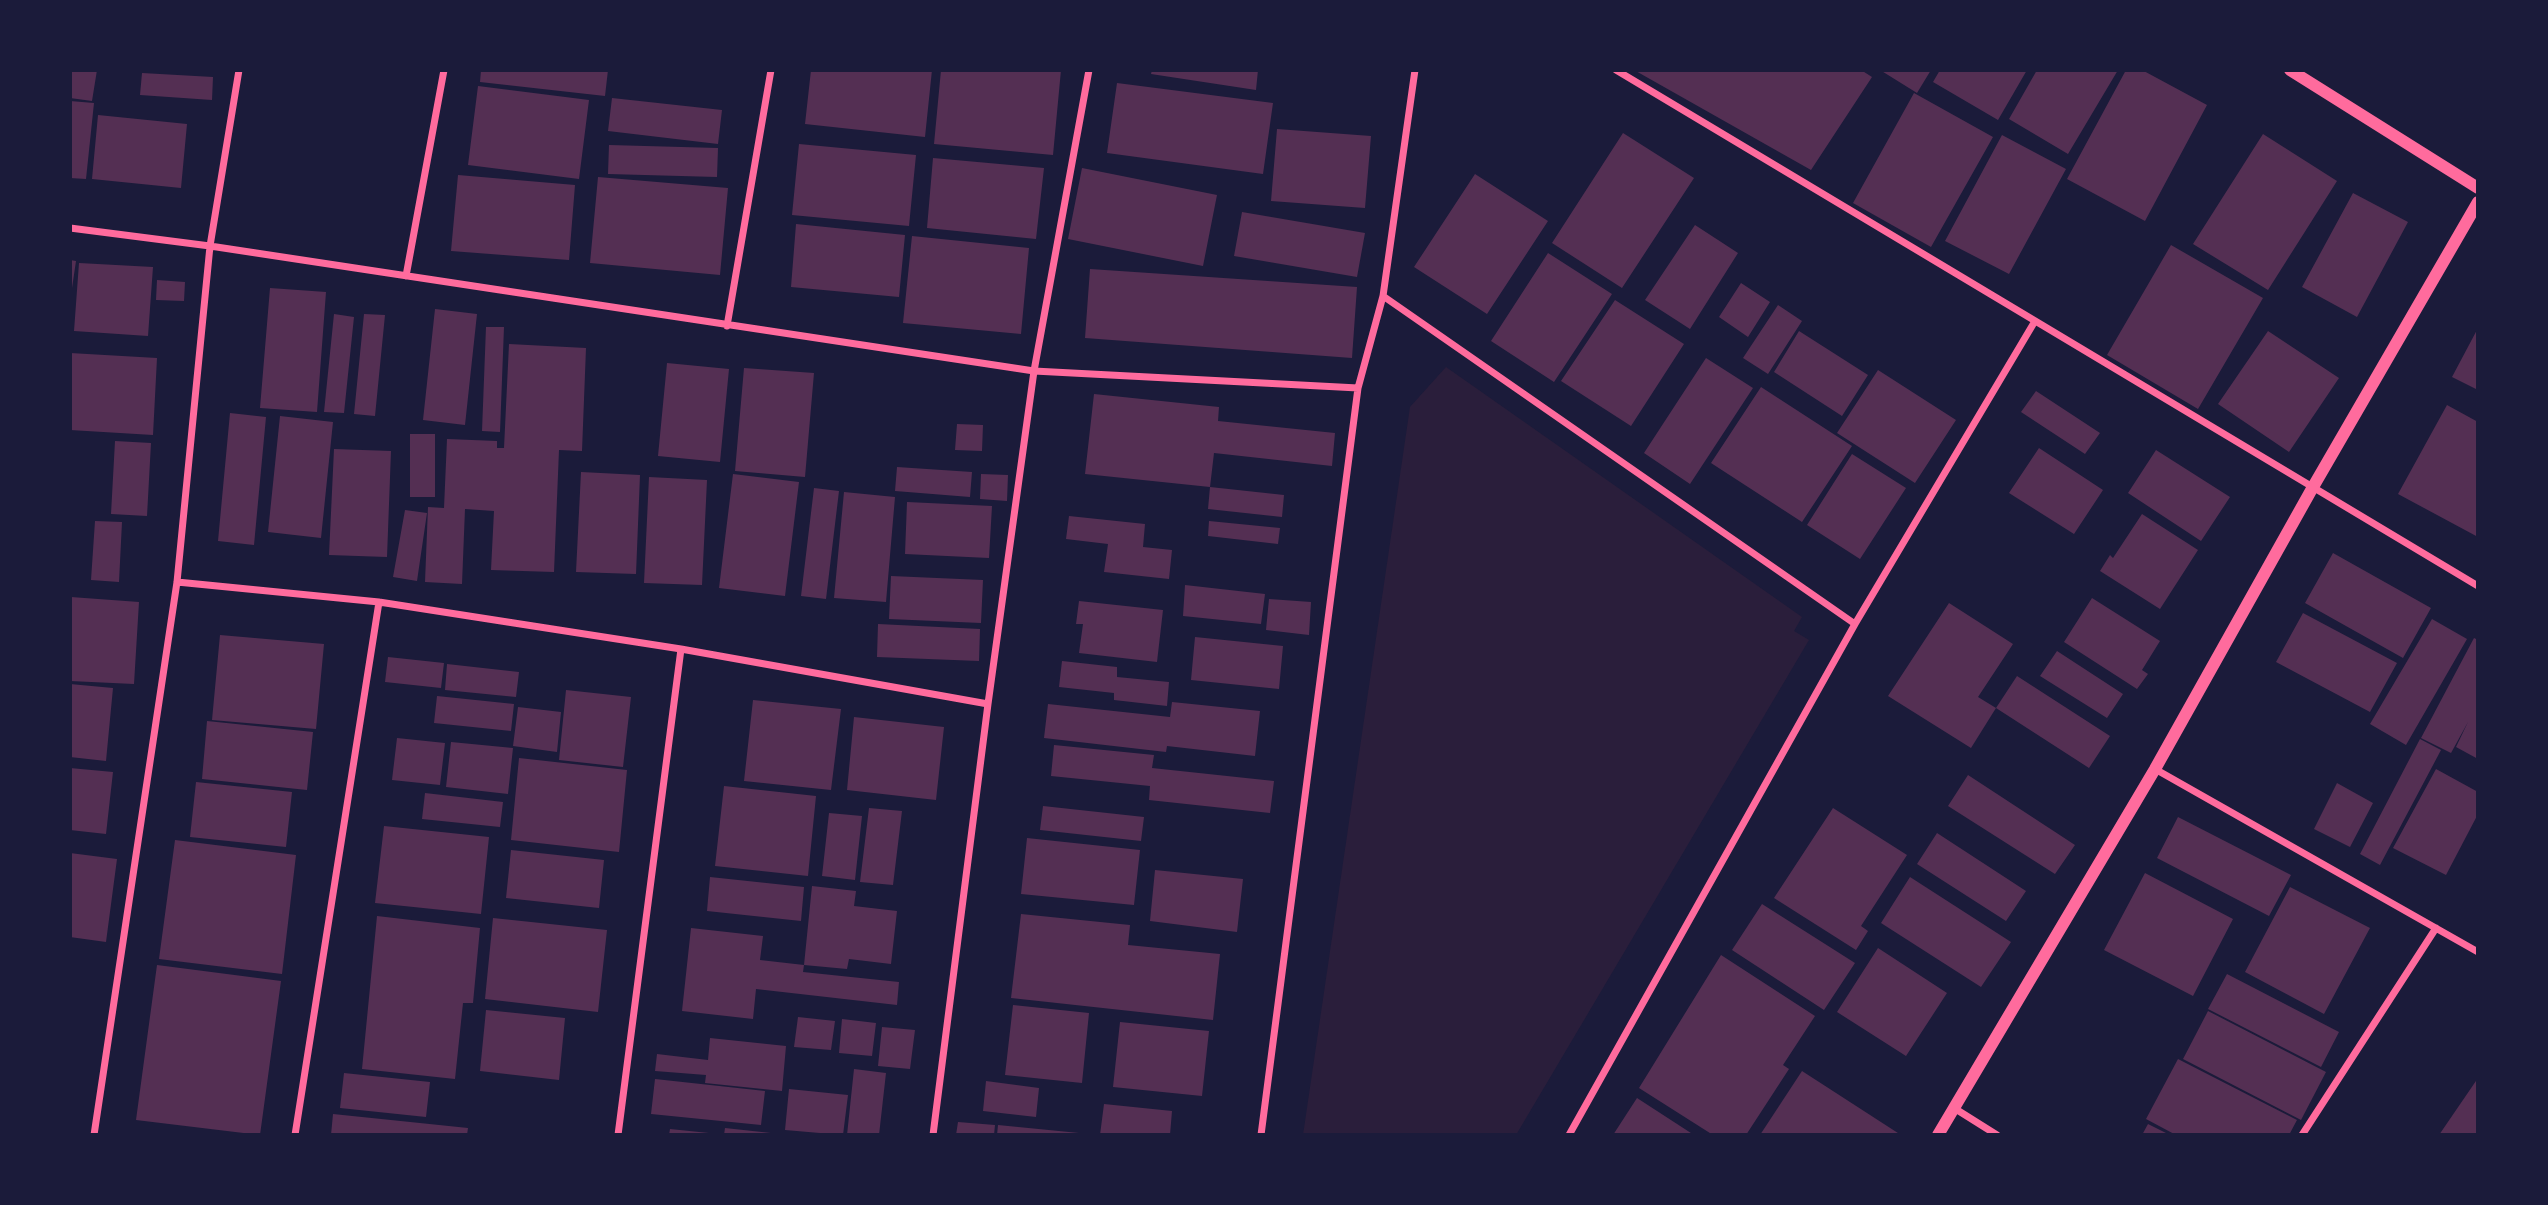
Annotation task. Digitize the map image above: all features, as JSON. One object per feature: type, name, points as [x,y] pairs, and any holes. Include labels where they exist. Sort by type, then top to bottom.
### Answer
[{"type":"street","points":[[94,1135],[177,582],[210,246],[239,70]]},
{"type":"street","points":[[406,276],[444,70]]},
{"type":"street","points":[[727,326],[771,70]]},
{"type":"street","points":[[933,1135],[1034,371],[1089,70]]},
{"type":"street","points":[[1261,1135],[1358,388],[1383,296],[1415,70]]},
{"type":"street","points":[[1616,70],[2478,586]]},
{"type":"street","points":[[2290,70],[2478,188]]},
{"type":"street","points":[[1938,1135],[2155,769],[2313,487],[2478,202]]},
{"type":"street","points":[[70,228],[210,246],[1034,371],[1358,388]]},
{"type":"street","points":[[1383,296],[1855,624]]},
{"type":"street","points":[[1569,1135],[1855,624],[2035,321]]},
{"type":"street","points":[[177,582],[379,603],[681,649],[988,704]]},
{"type":"street","points":[[295,1135],[379,603]]},
{"type":"street","points":[[618,1135],[681,649]]},
{"type":"street","points":[[2155,769],[2478,953]]},
{"type":"street","points":[[2302,1135],[2436,928]]},
{"type":"street","points":[[1954,1108],[1997,1135]]},
{"type":"shaded area","points":[[1446,367],[1802,617],[1794,631],[1809,640],[1516,1135],[1303,1135],[1410,407]]},
{"type":"building","points":[[70,70],[97,70],[92,101],[70,98]]},
{"type":"building","points":[[481,70],[608,70],[605,96],[480,82]]},
{"type":"building","points":[[811,70],[932,70],[925,137],[805,124]]},
{"type":"building","points":[[941,70],[1061,70],[1053,155],[934,144]]},
{"type":"building","points":[[1152,70],[1258,70],[1256,90],[1151,74]]},
{"type":"building","points":[[1634,70],[1861,70],[1872,77],[1811,170]]},
{"type":"building","points":[[1880,70],[1931,70],[1917,93]]},
{"type":"building","points":[[1940,70],[2027,70],[1998,120],[1933,82]]},
{"type":"building","points":[[2037,70],[2118,70],[2068,154],[2009,119]]},
{"type":"building","points":[[2126,70],[2142,70],[2207,105],[2145,221],[2067,179]]},
{"type":"building","points":[[142,73],[213,77],[212,100],[140,95]]},
{"type":"building","points":[[1117,83],[1273,103],[1263,174],[1107,153]]},
{"type":"building","points":[[478,86],[589,100],[579,179],[468,165]]},
{"type":"building","points":[[1914,93],[1993,137],[1931,247],[1853,203]]},
{"type":"building","points":[[612,98],[722,110],[718,144],[608,131]]},
{"type":"building","points":[[70,101],[94,103],[86,179],[70,178]]},
{"type":"building","points":[[98,115],[187,124],[181,188],[92,179]]},
{"type":"building","points":[[1277,129],[1371,136],[1365,208],[1271,201]]},
{"type":"building","points":[[1623,133],[1694,178],[1622,288],[1552,243]]},
{"type":"building","points":[[2263,134],[2337,181],[2268,290],[2193,244]]},
{"type":"building","points":[[2002,135],[2066,169],[2009,274],[1945,241]]},
{"type":"building","points":[[799,144],[916,155],[909,226],[792,215]]},
{"type":"building","points":[[609,145],[718,148],[717,177],[608,174]]},
{"type":"building","points":[[933,158],[1044,168],[1036,239],[927,228]]},
{"type":"building","points":[[1082,168],[1217,195],[1203,266],[1068,239]]},
{"type":"building","points":[[1475,174],[1548,221],[1487,314],[1414,267]]},
{"type":"building","points":[[458,175],[575,185],[569,260],[451,251]]},
{"type":"building","points":[[598,177],[728,188],[720,275],[590,263]]},
{"type":"building","points":[[2353,193],[2408,222],[2357,317],[2302,287]]},
{"type":"building","points":[[1242,212],[1365,233],[1357,277],[1234,256]]},
{"type":"building","points":[[796,224],[905,235],[899,297],[791,287]]},
{"type":"building","points":[[1695,225],[1738,253],[1690,329],[1645,300]]},
{"type":"building","points":[[912,236],[1029,248],[1021,334],[903,323]]},
{"type":"building","points":[[2171,245],[2263,298],[2198,409],[2107,355]]},
{"type":"building","points":[[1548,253],[1612,294],[1554,382],[1491,341]]},
{"type":"building","points":[[70,260],[76,261],[72,288],[70,288]]},
{"type":"building","points":[[79,263],[153,267],[148,336],[74,331]]},
{"type":"building","points":[[1090,269],[1357,287],[1352,358],[1085,338]]},
{"type":"building","points":[[157,280],[185,282],[184,301],[156,300]]},
{"type":"building","points":[[1741,283],[1770,302],[1748,337],[1719,317]]},
{"type":"building","points":[[270,288],[326,292],[317,412],[260,408]]},
{"type":"building","points":[[1615,300],[1684,344],[1631,426],[1561,381]]},
{"type":"building","points":[[1778,305],[1802,321],[1768,374],[1743,358]]},
{"type":"building","points":[[435,309],[477,314],[465,425],[423,420]]},
{"type":"building","points":[[334,314],[354,317],[344,413],[324,412]]},
{"type":"building","points":[[364,314],[385,315],[375,416],[354,414]]},
{"type":"building","points":[[486,327],[504,327],[500,432],[482,431]]},
{"type":"building","points":[[2478,328],[2478,390],[2452,377]]},
{"type":"building","points":[[1799,331],[1868,375],[1842,416],[1774,372]]},
{"type":"building","points":[[2268,331],[2339,378],[2289,452],[2218,404]]},
{"type":"building","points":[[509,344],[586,348],[582,451],[559,450],[554,572],[491,570],[494,511],[465,509],[462,584],[425,582],[428,507],[444,508],[447,439],[497,441],[497,448],[504,448]]},
{"type":"building","points":[[70,353],[157,358],[153,435],[70,430]]},
{"type":"building","points":[[1706,358],[1753,388],[1690,484],[1644,453]]},
{"type":"building","points":[[667,363],[729,369],[720,462],[658,456]]},
{"type":"building","points":[[744,368],[814,373],[805,477],[735,471]]},
{"type":"building","points":[[1878,370],[1956,420],[1915,483],[1837,433]]},
{"type":"building","points":[[1761,387],[1852,446],[1802,522],[1711,463]]},
{"type":"building","points":[[2036,391],[2100,433],[2085,454],[2021,412]]},
{"type":"building","points":[[1094,394],[1219,407],[1218,421],[1335,433],[1332,466],[1214,453],[1210,487],[1085,474]]},
{"type":"building","points":[[2447,405],[2478,422],[2478,537],[2398,494]]},
{"type":"building","points":[[230,413],[266,417],[254,545],[218,541]]},
{"type":"building","points":[[280,416],[333,422],[321,538],[268,532]]},
{"type":"building","points":[[957,424],[983,425],[982,451],[955,450]]},
{"type":"building","points":[[410,434],[435,434],[435,497],[410,497]]},
{"type":"building","points":[[115,441],[151,443],[147,516],[111,514]]},
{"type":"building","points":[[2039,448],[2103,490],[2074,534],[2009,493]]},
{"type":"building","points":[[334,449],[391,451],[387,557],[329,555]]},
{"type":"building","points":[[2156,450],[2230,497],[2201,541],[2128,493]]},
{"type":"building","points":[[1852,454],[1906,488],[1860,559],[1807,525]]},
{"type":"building","points":[[897,467],[972,472],[970,497],[895,491]]},
{"type":"building","points":[[581,472],[640,475],[636,574],[576,572]]},
{"type":"building","points":[[733,474],[799,482],[785,596],[719,588]]},
{"type":"building","points":[[981,474],[1008,475],[1007,501],[980,499]]},
{"type":"building","points":[[649,477],[707,480],[702,585],[644,583]]},
{"type":"building","points":[[1210,487],[1284,495],[1282,517],[1208,509]]},
{"type":"building","points":[[814,488],[839,491],[826,599],[801,596]]},
{"type":"building","points":[[844,492],[895,497],[886,602],[834,598]]},
{"type":"building","points":[[907,502],[992,506],[989,558],[905,554]]},
{"type":"building","points":[[405,510],[427,513],[417,581],[393,577]]},
{"type":"building","points":[[2142,514],[2198,550],[2160,609],[2100,571],[2110,555],[2113,558]]},
{"type":"building","points":[[1069,516],[1145,524],[1143,547],[1172,550],[1169,579],[1104,572],[1108,544],[1066,539]]},
{"type":"building","points":[[95,521],[122,522],[119,582],[91,580]]},
{"type":"building","points":[[1209,521],[1280,528],[1278,544],[1208,536]]},
{"type":"building","points":[[2333,553],[2431,608],[2403,658],[2305,603]]},
{"type":"building","points":[[891,576],[983,580],[981,623],[889,619]]},
{"type":"building","points":[[1185,585],[1265,594],[1261,624],[1183,616]]},
{"type":"building","points":[[71,597],[139,602],[134,684],[70,681]]},
{"type":"building","points":[[2092,598],[2160,641],[2142,670],[2148,674],[2137,689],[2064,642]]},
{"type":"building","points":[[1269,599],[1311,602],[1309,635],[1266,630]]},
{"type":"building","points":[[1079,601],[1163,610],[1157,662],[1079,653],[1083,624],[1076,624]]},
{"type":"building","points":[[1949,603],[2013,644],[1978,697],[1996,708],[1971,748],[1888,696]]},
{"type":"building","points":[[2303,613],[2397,663],[2370,712],[2276,662]]},
{"type":"building","points":[[2432,619],[2467,639],[2406,745],[2370,724]]},
{"type":"building","points":[[878,624],[980,629],[979,661],[877,657]]},
{"type":"building","points":[[220,635],[324,644],[316,729],[212,720]]},
{"type":"building","points":[[1195,637],[1283,646],[1279,689],[1191,680]]},
{"type":"building","points":[[2474,638],[2478,640],[2478,759],[2456,747],[2468,722],[2451,753],[2421,738]]},
{"type":"building","points":[[2057,651],[2123,694],[2107,718],[2040,676]]},
{"type":"building","points":[[388,657],[444,663],[441,688],[385,682]]},
{"type":"building","points":[[1062,661],[1117,667],[1117,677],[1169,682],[1167,706],[1114,700],[1114,693],[1059,687]]},
{"type":"building","points":[[447,664],[519,672],[516,697],[445,690]]},
{"type":"building","points":[[2017,676],[2110,736],[2089,768],[1996,708]]},
{"type":"building","points":[[70,684],[113,688],[106,761],[70,757]]},
{"type":"building","points":[[566,690],[631,697],[623,767],[559,760]]},
{"type":"building","points":[[437,696],[514,704],[511,731],[434,723]]},
{"type":"building","points":[[753,700],[841,709],[831,790],[744,781]]},
{"type":"building","points":[[1172,702],[1260,711],[1255,756],[1167,746],[1166,752],[1044,738],[1048,704],[1170,717]]},
{"type":"building","points":[[518,707],[561,712],[557,752],[513,746]]},
{"type":"building","points":[[854,717],[944,727],[936,800],[847,790]]},
{"type":"building","points":[[207,721],[313,732],[307,790],[202,779]]},
{"type":"building","points":[[397,738],[445,743],[440,785],[392,780]]},
{"type":"building","points":[[2420,739],[2441,750],[2380,865],[2360,854]]},
{"type":"building","points":[[451,742],[513,748],[508,794],[446,787]]},
{"type":"building","points":[[1054,745],[1154,755],[1152,768],[1274,781],[1270,813],[1149,800],[1150,786],[1051,776]]},
{"type":"building","points":[[519,758],[627,770],[619,852],[511,840]]},
{"type":"building","points":[[70,768],[113,772],[106,834],[70,830]]},
{"type":"building","points":[[2436,769],[2478,792],[2478,814],[2446,875],[2393,848]]},
{"type":"building","points":[[1968,775],[2075,845],[2055,874],[1948,806]]},
{"type":"building","points":[[196,782],[292,792],[286,847],[190,837]]},
{"type":"building","points":[[2337,783],[2373,803],[2350,847],[2314,829]]},
{"type":"building","points":[[724,786],[816,796],[808,876],[715,866]]},
{"type":"building","points":[[425,793],[503,802],[500,827],[422,819]]},
{"type":"building","points":[[1043,806],[1144,817],[1141,841],[1040,830]]},
{"type":"building","points":[[869,808],[902,811],[893,885],[860,882]]},
{"type":"building","points":[[1833,808],[1907,855],[1861,926],[1868,931],[1856,950],[1774,898]]},
{"type":"building","points":[[829,813],[862,816],[855,880],[822,876]]},
{"type":"building","points":[[2178,817],[2291,875],[2269,916],[2157,858]]},
{"type":"building","points":[[384,826],[489,837],[481,914],[375,903]]},
{"type":"building","points":[[1937,833],[2026,891],[2006,921],[1917,864]]},
{"type":"building","points":[[1027,838],[1140,850],[1134,905],[1021,894]]},
{"type":"building","points":[[175,840],[296,855],[282,974],[159,959]]},
{"type":"building","points":[[511,850],[604,860],[599,908],[506,898]]},
{"type":"building","points":[[70,853],[117,859],[106,942],[70,937]]},
{"type":"building","points":[[1155,870],[1243,879],[1237,932],[1150,921]]},
{"type":"building","points":[[2145,873],[2233,919],[2193,996],[2104,950]]},
{"type":"building","points":[[710,877],[804,887],[801,921],[707,911]]},
{"type":"building","points":[[1910,877],[2011,942],[1981,987],[1881,923]]},
{"type":"building","points":[[812,886],[856,891],[854,906],[897,911],[891,964],[849,959],[847,969],[804,965]]},
{"type":"building","points":[[2290,887],[2370,928],[2324,1014],[2245,972]]},
{"type":"building","points":[[1762,904],[1855,963],[1824,1010],[1732,950]]},
{"type":"building","points":[[1021,914],[1130,925],[1128,945],[1220,954],[1213,1020],[1011,998]]},
{"type":"building","points":[[377,916],[480,928],[473,1003],[463,1003],[455,1079],[362,1069]]},
{"type":"building","points":[[493,918],[607,930],[598,1012],[485,999]]},
{"type":"building","points":[[691,928],[763,936],[760,960],[804,965],[803,972],[899,982],[897,1005],[756,989],[753,1019],[682,1011]]},
{"type":"building","points":[[1878,948],[1947,993],[1906,1056],[1837,1012]]},
{"type":"building","points":[[1721,955],[1815,1016],[1783,1065],[1789,1069],[1746,1135],[1713,1135],[1639,1088]]},
{"type":"building","points":[[157,965],[281,981],[260,1135],[136,1120]]},
{"type":"building","points":[[2227,974],[2339,1032],[2321,1067],[2208,1009]]},
{"type":"building","points":[[1013,1005],[1089,1013],[1082,1083],[1005,1075]]},
{"type":"building","points":[[486,1010],[565,1018],[559,1080],[480,1071]]},
{"type":"building","points":[[2208,1011],[2326,1072],[2301,1120],[2183,1059]]},
{"type":"building","points":[[798,1017],[835,1021],[831,1050],[794,1047]]},
{"type":"building","points":[[842,1019],[876,1023],[872,1056],[839,1053]]},
{"type":"building","points":[[1120,1022],[1209,1031],[1202,1096],[1113,1087]]},
{"type":"building","points":[[882,1027],[915,1030],[910,1069],[878,1066]]},
{"type":"building","points":[[710,1038],[786,1046],[782,1091],[705,1083],[706,1075],[655,1071],[657,1054],[708,1060]]},
{"type":"building","points":[[2178,1059],[2297,1120],[2289,1135],[2176,1135],[2146,1119]]},
{"type":"building","points":[[854,1069],[886,1073],[879,1135],[847,1135]]},
{"type":"building","points":[[1802,1071],[1901,1135],[1760,1135]]},
{"type":"building","points":[[344,1073],[430,1082],[426,1117],[340,1108]]},
{"type":"building","points":[[2478,1078],[2478,1135],[2439,1135]]},
{"type":"building","points":[[655,1079],[765,1091],[761,1125],[651,1114]]},
{"type":"building","points":[[986,1081],[1039,1088],[1036,1117],[983,1111]]},
{"type":"building","points":[[789,1089],[848,1095],[843,1135],[785,1130]]},
{"type":"building","points":[[1637,1098],[1694,1135],[1613,1135]]},
{"type":"building","points":[[1104,1104],[1172,1111],[1170,1135],[1100,1135]]},
{"type":"building","points":[[333,1114],[468,1128],[467,1135],[331,1135]]},
{"type":"building","points":[[958,1122],[995,1125],[994,1135],[956,1135]]},
{"type":"building","points":[[2148,1124],[2170,1135],[2142,1135]]},
{"type":"building","points":[[998,1125],[1079,1133],[1079,1135],[997,1135]]},
{"type":"building","points":[[725,1128],[771,1133],[771,1135],[724,1135]]},
{"type":"building","points":[[670,1129],[709,1133],[709,1135],[669,1135]]}]
